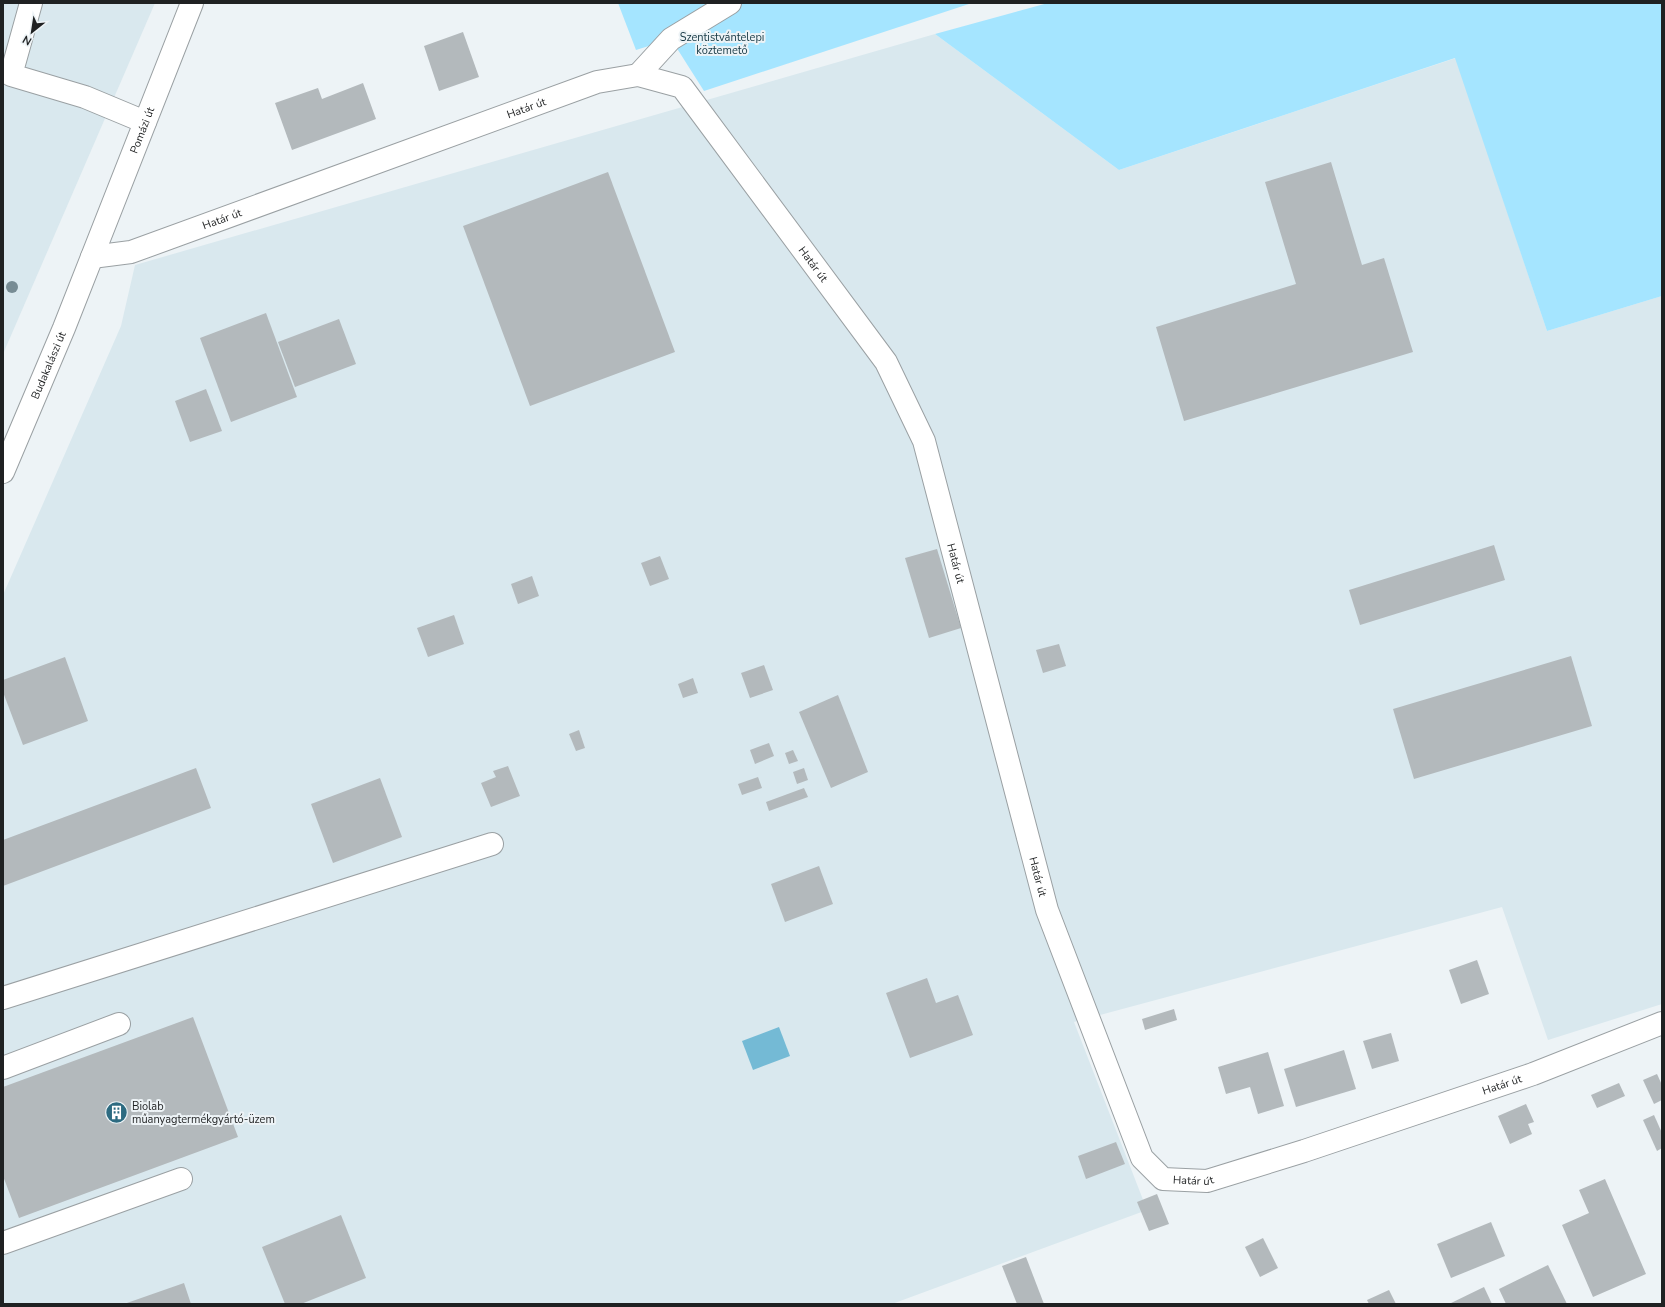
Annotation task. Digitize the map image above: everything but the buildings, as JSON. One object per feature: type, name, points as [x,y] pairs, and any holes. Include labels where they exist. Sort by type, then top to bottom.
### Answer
[{"type":"street","points":[[31,3],[11,75],[85,97],[145,122]]},
{"type":"street","name":"Pomázi út","points":[[92,257],[192,3]]},
{"type":"street","points":[[638,75],[671,39],[730,3]]},
{"type":"street","name":"Határ út","points":[[92,257],[131,252],[597,82],[638,75],[682,86],[886,362],[921,434],[1047,910],[1142,1158],[1163,1180],[1207,1181],[1304,1151],[1533,1074],[1662,1023]]},
{"type":"street","name":"Budakalászi út","points":[[3,472],[92,257]]},
{"type":"street","points":[[3,998],[492,844]]},
{"type":"street","points":[[3,1068],[119,1024]]},
{"type":"street","points":[[3,1244],[181,1179]]},
{"type":"shaded area","points":[[3,3],[155,3],[3,354]]},
{"type":"shaded area","points":[[935,34],[1119,170],[1456,58],[1547,331],[1662,296],[1662,1004],[1548,1040],[1502,907],[1074,1022],[1147,1210],[892,1304],[3,1304],[3,595],[121,326],[135,265]]},
{"type":"shaded area","points":[[779,1027],[790,1056],[753,1070],[742,1041]]},
{"type":"green space","name":"Szentistvántelepi köztemető","points":[[618,3],[972,3],[704,91],[671,39],[636,50]]},
{"type":"green space","points":[[1048,3],[1662,3],[1662,296],[1547,331],[1455,58],[1119,170],[935,34]]},
{"type":"place","name":"Biolab műanyagtermékgyártó-üzem","points":[[116,1112]]}]
